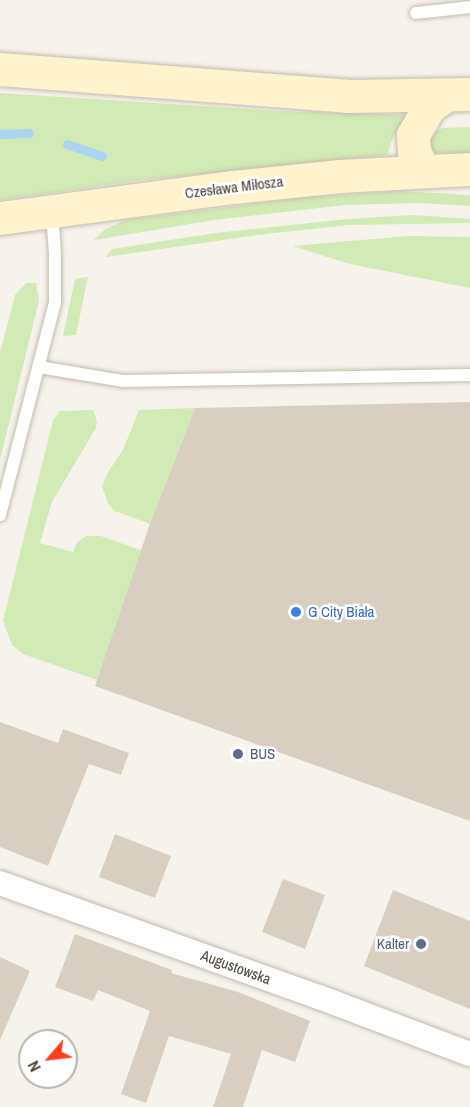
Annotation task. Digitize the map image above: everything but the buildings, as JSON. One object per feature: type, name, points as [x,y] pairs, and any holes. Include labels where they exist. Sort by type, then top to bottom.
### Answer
[{"type":"main road","points":[[0,69],[347,96],[458,94]]},
{"type":"main road","points":[[423,170],[414,151],[412,135],[429,107],[458,94]]},
{"type":"main road","name":"Czesława Miłosza","points":[[0,218],[233,187],[423,170],[470,169]]},
{"type":"street","name":"Augustowska","points":[[0,883],[328,1000],[470,1054]]},
{"type":"lane","points":[[416,13],[470,7]]},
{"type":"lane","points":[[0,515],[55,303],[52,211]]},
{"type":"lane","points":[[39,367],[124,381],[470,375]]},
{"type":"green space","points":[[0,93],[280,111],[406,115],[391,142],[388,155],[143,180],[0,200]]},
{"type":"green space","points":[[470,127],[470,153],[431,153],[428,138],[432,133],[443,128]]},
{"type":"green space","points":[[399,191],[470,195],[470,206],[419,203],[345,205],[214,220],[94,240],[105,229],[126,220],[299,198]]},
{"type":"green space","points":[[413,215],[470,219],[470,223],[349,225],[257,235],[106,257],[112,249],[216,233],[347,219]]},
{"type":"green space","points":[[408,236],[470,237],[470,288],[350,264],[292,246]]},
{"type":"green space","points":[[88,277],[76,335],[63,336],[75,279]]},
{"type":"green space","points":[[26,283],[36,283],[39,301],[0,460],[0,353],[15,295]]},
{"type":"green space","points":[[195,408],[150,524],[115,511],[108,504],[102,486],[108,472],[123,450],[139,410]]},
{"type":"green space","points":[[93,410],[97,421],[96,428],[52,502],[40,543],[73,552],[77,542],[86,536],[101,536],[143,551],[97,680],[23,654],[12,645],[3,621],[53,420],[60,411]]},
{"type":"waterway","points":[[0,134],[29,133]]},
{"type":"waterway","points":[[67,144],[102,156]]},
{"type":"place","name":"G City Biała","points":[[296,612]]},
{"type":"place","name":"BUS","points":[[238,754]]},
{"type":"place","name":"Kalter","points":[[421,944]]}]
